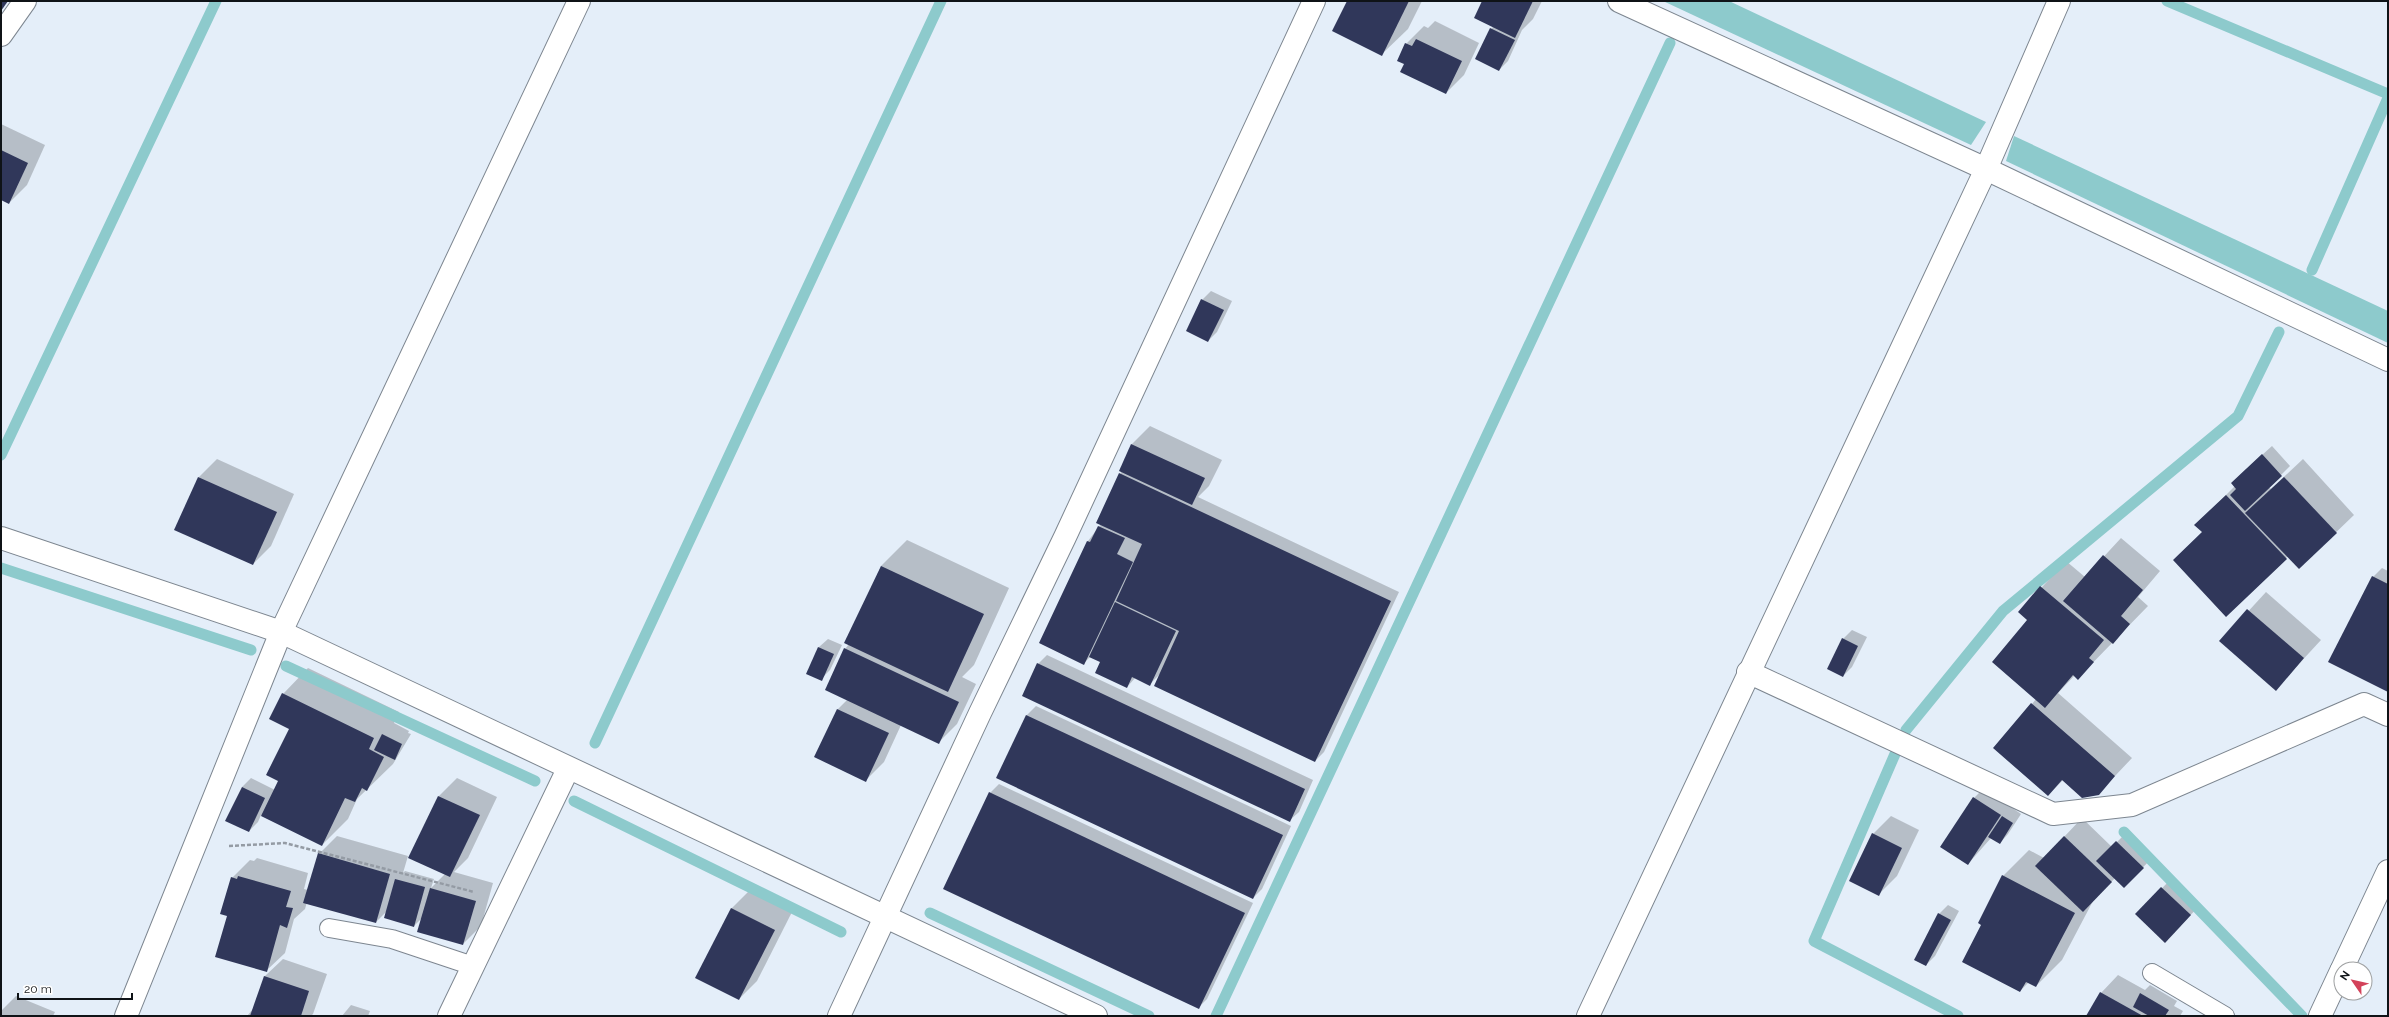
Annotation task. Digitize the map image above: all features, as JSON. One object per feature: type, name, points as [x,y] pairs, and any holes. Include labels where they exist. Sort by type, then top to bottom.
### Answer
[{"type":"street","points":[[1,35],[25,1]]},
{"type":"street","points":[[126,1016],[280,632],[578,1]]},
{"type":"street","points":[[838,1016],[980,713],[1065,537],[1314,1]]},
{"type":"street","points":[[1620,1],[1986,168],[2388,360]]},
{"type":"street","points":[[1588,1016],[1748,672],[1986,168],[2059,1]]},
{"type":"street","points":[[1,538],[280,632],[568,769],[886,916],[1096,1016]]},
{"type":"street","points":[[1748,672],[2053,814],[2132,805],[2364,704],[2388,715]]},
{"type":"street","points":[[449,1016],[568,769]]},
{"type":"street","points":[[2345,961],[2388,871]]},
{"type":"street","points":[[2320,1016],[2333,988]]},
{"type":"lane","points":[[329,928],[392,939],[473,966]]},
{"type":"lane","points":[[2152,973],[2225,1016]]},
{"type":"path","points":[[194,848],[285,843],[505,900]]},
{"type":"shaded area","points":[[1663,1],[1729,1],[1986,122],[1971,145]]},
{"type":"shaded area","points":[[2014,136],[2388,311],[2388,343],[2006,161]]},
{"type":"building","points":[[1,1],[8,1],[1,11]]},
{"type":"building","points":[[1347,1],[1409,1],[1382,56],[1332,31]]},
{"type":"building","points":[[1482,1],[1533,1],[1515,38],[1474,18]]},
{"type":"building","points":[[1490,28],[1515,40],[1499,71],[1475,59]]},
{"type":"building","points":[[1416,39],[1462,61],[1446,94],[1400,72],[1404,64],[1397,61],[1405,43],[1412,46]]},
{"type":"building","points":[[1,150],[28,163],[9,204],[1,200]]},
{"type":"building","points":[[1201,299],[1224,310],[1208,342],[1186,331]]},
{"type":"building","points":[[1131,444],[1205,478],[1192,505],[1119,471]]},
{"type":"building","points":[[2262,454],[2282,476],[2245,511],[2230,495],[2236,489],[2231,483]]},
{"type":"building","points":[[1119,473],[1391,601],[1315,762],[1154,686],[1179,631],[1116,601],[1142,544],[1096,523]]},
{"type":"building","points":[[198,477],[277,512],[253,565],[174,530]]},
{"type":"building","points":[[2284,477],[2337,533],[2299,569],[2245,513]]},
{"type":"building","points":[[2226,495],[2287,559],[2226,617],[2173,560],[2202,532],[2194,525]]},
{"type":"building","points":[[1098,526],[1125,538],[1117,554],[1133,562],[1084,665],[1039,643],[1087,541],[1090,542]]},
{"type":"building","points":[[2103,555],[2143,590],[2121,616],[2130,624],[2113,644],[2063,601]]},
{"type":"building","points":[[881,566],[984,614],[948,692],[844,643]]},
{"type":"building","points":[[2372,576],[2388,584],[2388,692],[2328,662]]},
{"type":"building","points":[[2040,586],[2104,640],[2089,658],[2094,662],[2078,680],[2073,675],[2045,708],[1992,662],[2027,620],[2018,612]]},
{"type":"building","points":[[1115,602],[1176,631],[1150,686],[1132,677],[1127,688],[1095,673],[1100,662],[1089,657]]},
{"type":"building","points":[[2247,609],[2304,658],[2276,691],[2219,641]]},
{"type":"building","points":[[1842,638],[1858,646],[1843,677],[1827,669]]},
{"type":"building","points":[[818,647],[834,654],[822,681],[806,674]]},
{"type":"building","points":[[844,648],[959,702],[939,744],[825,690]]},
{"type":"building","points":[[1037,663],[1305,789],[1290,822],[1022,696]]},
{"type":"building","points":[[282,693],[374,738],[369,749],[384,757],[367,791],[362,788],[355,802],[345,798],[322,846],[261,816],[278,781],[266,775],[289,729],[269,719]]},
{"type":"building","points":[[2031,703],[2115,776],[2099,795],[2082,798],[2062,780],[2048,796],[1993,748]]},
{"type":"building","points":[[837,709],[889,733],[866,782],[814,757]]},
{"type":"building","points":[[1026,715],[1283,835],[1253,899],[996,778]]},
{"type":"building","points":[[382,734],[402,744],[395,760],[374,750]]},
{"type":"building","points":[[242,787],[265,798],[249,832],[225,821]]},
{"type":"building","points":[[989,792],[1245,913],[1199,1009],[943,889]]},
{"type":"building","points":[[438,796],[480,815],[450,877],[408,858]]},
{"type":"building","points":[[1973,797],[2001,815],[1968,865],[1940,847]]},
{"type":"building","points":[[2002,816],[2013,823],[2000,844],[1988,837]]},
{"type":"building","points":[[1872,833],[1902,848],[1879,896],[1849,881]]},
{"type":"building","points":[[2064,836],[2112,882],[2083,912],[2035,866]]},
{"type":"building","points":[[2116,841],[2144,868],[2124,888],[2096,861]]},
{"type":"building","points":[[318,853],[390,874],[376,923],[303,903]]},
{"type":"building","points":[[2002,875],[2075,913],[2036,987],[2026,982],[2020,992],[1962,962],[1981,925],[1978,923]]},
{"type":"building","points":[[238,876],[291,891],[286,907],[293,908],[287,928],[280,925],[267,972],[215,957],[227,916],[220,914],[231,877],[237,879]]},
{"type":"building","points":[[395,879],[425,887],[414,927],[384,918]]},
{"type":"building","points":[[2161,887],[2191,915],[2165,943],[2135,914]]},
{"type":"building","points":[[430,888],[476,901],[463,945],[417,932]]},
{"type":"building","points":[[731,908],[775,930],[739,1000],[695,978]]},
{"type":"building","points":[[1938,913],[1951,920],[1926,966],[1914,960]]},
{"type":"building","points":[[264,976],[309,991],[301,1016],[250,1016]]},
{"type":"building","points":[[2100,992],[2143,1016],[2086,1016]]},
{"type":"building","points":[[2140,993],[2169,1010],[2165,1016],[2149,1016],[2133,1007]]},
{"type":"waterway","points":[[1,455],[216,1]]},
{"type":"waterway","points":[[595,743],[941,1]]},
{"type":"waterway","points":[[2167,1],[2388,94]]},
{"type":"waterway","points":[[1216,1016],[1670,43]]},
{"type":"waterway","points":[[2312,270],[2388,98]]},
{"type":"waterway","points":[[1906,730],[2003,611],[2238,416],[2279,332]]},
{"type":"waterway","points":[[1,568],[251,650]]},
{"type":"waterway","points":[[286,666],[535,781]]},
{"type":"waterway","points":[[1895,754],[1814,941],[1958,1016]]},
{"type":"waterway","points":[[574,801],[841,932]]},
{"type":"waterway","points":[[2124,832],[2302,1016]]},
{"type":"waterway","points":[[930,913],[1149,1016]]}]
